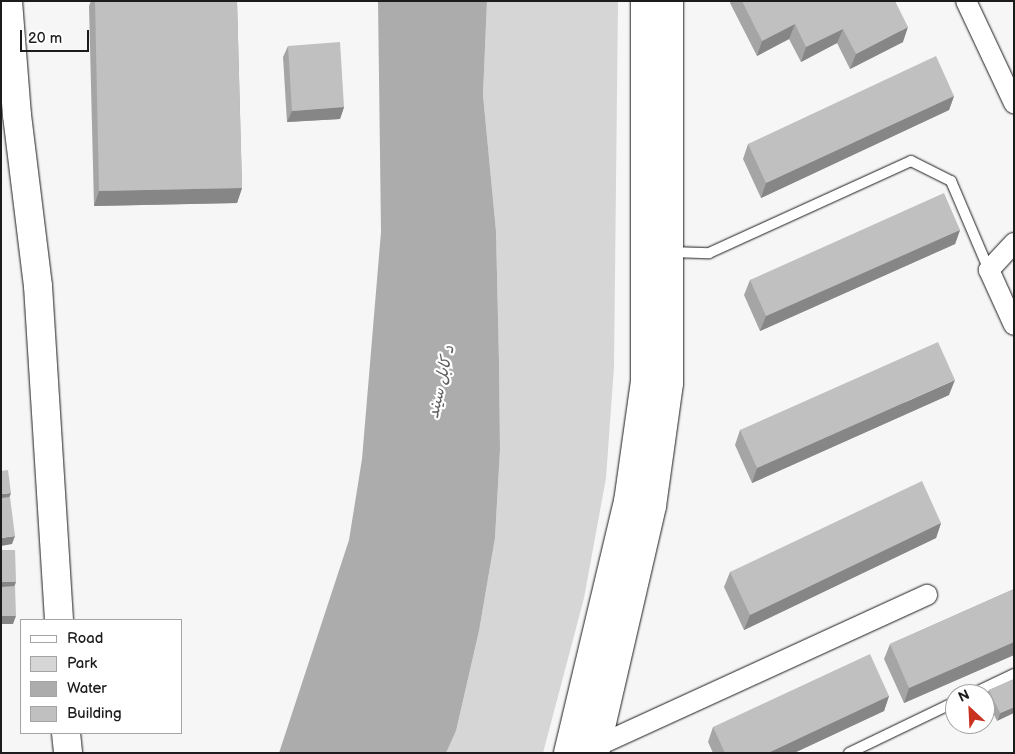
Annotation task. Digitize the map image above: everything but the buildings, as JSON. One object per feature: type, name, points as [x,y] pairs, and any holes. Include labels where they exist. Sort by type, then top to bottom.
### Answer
[{"type":"main road","points":[[8,1],[17,115],[38,286],[59,619]]},
{"type":"main road","points":[[568,753],[628,502],[645,381],[645,1]]},
{"type":"main road","points":[[596,749],[652,506],[669,383],[669,1]]},
{"type":"main road","points":[[66,734],[68,753]]},
{"type":"street","points":[[966,1],[1014,103]]},
{"type":"street","points":[[1014,243],[988,270],[1014,325]]},
{"type":"street","points":[[596,749],[927,595]]},
{"type":"lane","points":[[669,252],[709,253],[911,161],[951,181],[988,270]]},
{"type":"lane","points":[[993,684],[1014,674]]},
{"type":"lane","points":[[849,753],[945,707]]},
{"type":"green space","points":[[487,1],[618,1],[614,367],[606,478],[584,598],[543,753],[446,753],[456,731],[479,631],[495,538],[500,450],[496,231],[483,95]]},
{"type":"water","name":"د کابل سيند","points":[[378,1],[487,1],[483,95],[496,231],[499,361],[500,450],[495,538],[479,631],[456,731],[446,753],[279,753],[349,540],[362,459],[381,232]]}]
